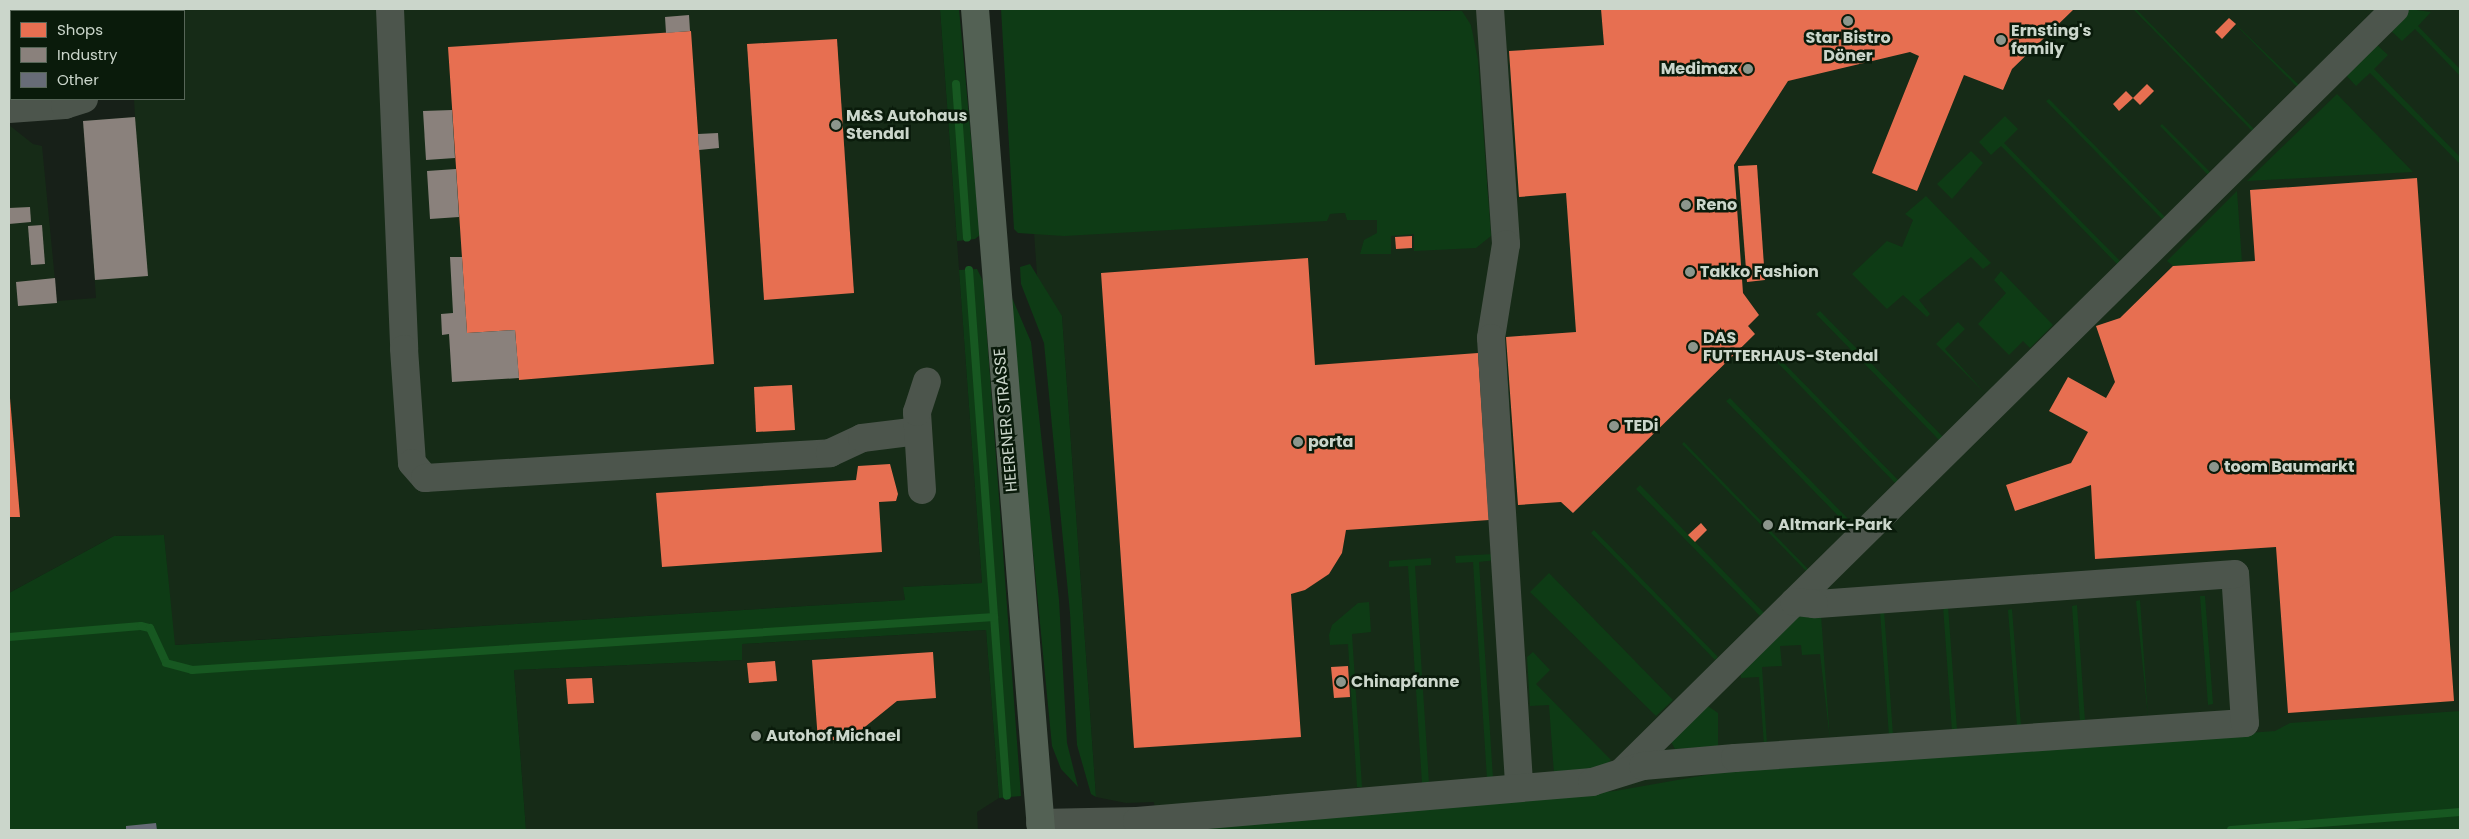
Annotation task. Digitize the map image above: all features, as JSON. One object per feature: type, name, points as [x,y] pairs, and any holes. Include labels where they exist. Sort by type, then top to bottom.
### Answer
[{"type":"main road","name":"HEERENER STRASSE","points":[[975,9],[1040,827]]},
{"type":"lane","points":[[390,9],[406,378],[412,463],[425,478],[830,453],[862,438],[918,431]]},
{"type":"lane","points":[[1490,9],[1506,244],[1491,338],[1520,788]]},
{"type":"lane","points":[[1622,772],[2395,9]]},
{"type":"lane","points":[[9,109],[65,105],[81,100]]},
{"type":"lane","points":[[922,490],[917,412],[927,382]]},
{"type":"lane","points":[[1040,827],[1137,821],[1592,782],[1622,772],[1735,758],[2245,723],[2235,574],[1814,604],[1794,602]]},
{"type":"shaded area","points":[[127,9],[940,9],[982,583],[904,587],[905,600],[174,645],[164,535],[114,536],[9,593],[9,125],[33,144],[42,146],[57,301],[96,298],[83,121],[135,117],[134,100],[185,100],[185,10]]},
{"type":"shaded area","name":"Altmark-Park","points":[[1448,9],[2460,9],[2460,732],[1156,830],[1154,802],[1126,803],[1096,797],[1062,316],[1040,317],[1034,232],[1393,210],[1489,198],[1471,25]]},
{"type":"shaded area","name":"Autohof Michael","points":[[986,630],[999,798],[977,812],[978,830],[526,830],[514,670],[742,660],[742,644]]},
{"type":"green space","points":[[940,9],[959,9],[980,235],[975,239],[957,241]]},
{"type":"green space","points":[[1001,9],[1462,11],[1471,25],[1478,60],[1491,236],[1476,248],[1414,251],[1414,234],[1391,236],[1391,254],[1360,254],[1364,240],[1377,233],[1377,220],[1347,220],[1345,213],[1330,214],[1327,221],[1064,236],[1018,233],[1014,229]]},
{"type":"green space","points":[[2133,9],[2136,9],[2254,129],[2252,131]]},
{"type":"green space","points":[[2220,9],[2299,85],[2297,87]]},
{"type":"green space","points":[[2409,9],[2431,12],[2418,26],[2460,69],[2460,76],[2415,29],[2402,41],[2389,29]]},
{"type":"green space","points":[[2375,43],[2388,55],[2374,69],[2460,157],[2460,164],[2370,73],[2356,86],[2344,73]]},
{"type":"green space","points":[[2337,94],[2413,172],[2247,181]]},
{"type":"green space","points":[[2049,99],[2165,217],[2162,219],[2046,101]]},
{"type":"green space","points":[[2005,116],[2018,129],[2004,143],[2120,261],[2117,264],[2001,146],[1991,155],[1979,142]]},
{"type":"green space","points":[[2162,124],[2210,172],[2208,175],[2160,126]]},
{"type":"green space","points":[[1971,151],[1983,163],[1952,199],[1937,184]]},
{"type":"green space","points":[[2237,191],[2242,262],[2173,266],[2167,261]]},
{"type":"green space","points":[[1926,196],[1991,263],[1983,269],[1971,257],[1919,300],[1930,314],[1927,317],[1903,295],[1887,309],[1852,274],[1887,241],[1902,247],[1913,220],[1905,214]]},
{"type":"green space","points":[[1030,264],[1062,316],[1096,797],[1091,794],[1077,745],[1070,613],[1044,343],[1021,284],[1020,267]]},
{"type":"green space","points":[[977,269],[983,281],[1021,796],[999,798],[986,630],[742,644],[742,660],[514,670],[526,830],[9,830],[9,593],[114,536],[164,535],[175,645],[905,600],[903,587],[982,583],[959,270]]},
{"type":"green space","points":[[2001,271],[2053,325],[2030,348],[2023,341],[2009,355],[1978,324],[2006,293],[1994,280]]},
{"type":"green space","points":[[1007,286],[1031,342],[1059,600],[1067,743],[1078,787],[1061,769],[1052,746]]},
{"type":"green space","points":[[1820,311],[1944,438],[1940,441],[1816,314]]},
{"type":"green space","points":[[1958,322],[1965,329],[1945,349],[1985,393],[1936,344]]},
{"type":"green space","points":[[1775,354],[1899,481],[1896,484],[1772,357]]},
{"type":"green space","points":[[1730,398],[1854,525],[1850,528],[1726,401]]},
{"type":"green space","points":[[1684,442],[1808,569],[1806,571],[1682,444]]},
{"type":"green space","points":[[1640,485],[1764,613],[1760,616],[1636,489]]},
{"type":"green space","points":[[1594,530],[1718,657],[1715,660],[1591,533]]},
{"type":"green space","points":[[1495,554],[1496,560],[1479,562],[1493,778],[1487,779],[1473,562],[1456,563],[1455,556]]},
{"type":"green space","points":[[1431,558],[1431,565],[1415,566],[1429,783],[1422,783],[1408,566],[1389,567],[1389,561]]},
{"type":"green space","points":[[1549,573],[1673,700],[1656,716],[1530,592]]},
{"type":"green space","points":[[2200,596],[2205,596],[2213,704],[2208,705]]},
{"type":"green space","points":[[2140,600],[2148,717],[2136,601]]},
{"type":"green space","points":[[1369,602],[1371,632],[1352,634],[1362,787],[1357,787],[1348,644],[1330,645],[1329,635],[1332,625],[1358,603]]},
{"type":"green space","points":[[2077,605],[2085,721],[2080,722],[2072,606]]},
{"type":"green space","points":[[1943,606],[1948,606],[1957,730],[1952,731]]},
{"type":"green space","points":[[2012,609],[2021,726],[2017,726],[2008,610]]},
{"type":"green space","points":[[1884,610],[1893,735],[1889,736],[1880,611]]},
{"type":"green space","points":[[1821,615],[1830,740],[1820,654],[1802,655],[1801,645],[1780,646],[1782,666],[1762,667],[1767,745],[1764,745],[1759,677],[1741,678],[1740,669],[1791,617]]},
{"type":"green space","points":[[1533,652],[1550,670],[1536,684],[1611,760],[1603,768],[1554,774],[1549,705],[1530,706],[1527,657]]},
{"type":"green space","points":[[1705,704],[1718,713],[1718,746],[1675,749],[1670,740]]},
{"type":"green space","points":[[2460,711],[2460,830],[1187,830],[1615,791],[1723,772],[2275,731],[2290,723]]},
{"type":"building: Shops","points":[[1601,9],[2074,9],[2012,69],[2003,90],[1964,75],[1917,191],[1872,173],[1919,56],[1910,52],[1788,81],[1734,165],[1743,293],[1759,315],[1748,326],[1755,334],[1573,513],[1561,502],[1518,505],[1506,337],[1576,332],[1566,193],[1519,197],[1509,51],[1604,45]]},
{"type":"building: Shops","points":[[2229,18],[2236,24],[2222,39],[2215,32]]},
{"type":"building: Shops","points":[[691,31],[714,364],[519,380],[515,330],[467,333],[448,47]]},
{"type":"building: Shops","points":[[837,39],[854,293],[764,300],[747,44]]},
{"type":"building: Shops","points":[[2147,84],[2154,91],[2140,105],[2133,98]]},
{"type":"building: Shops","points":[[2126,91],[2133,98],[2119,111],[2113,104]]},
{"type":"building: Shops","points":[[1757,165],[1765,280],[1747,282],[1738,166]]},
{"type":"building: Shops","name":"toom Baumarkt","points":[[2417,178],[2454,701],[2288,713],[2276,547],[2095,559],[2091,485],[2015,511],[2006,485],[2071,463],[2088,432],[2049,411],[2068,377],[2106,398],[2115,382],[2096,326],[2120,318],[2173,266],[2255,261],[2250,190]]},
{"type":"building: Shops","points":[[1412,236],[1412,248],[1396,249],[1395,237]]},
{"type":"building: Shops","name":"porta","points":[[1308,258],[1315,365],[1478,353],[1489,520],[1346,530],[1342,553],[1329,574],[1305,590],[1291,594],[1301,737],[1134,748],[1101,273]]},
{"type":"building: Shops","points":[[792,385],[795,430],[756,432],[754,387]]},
{"type":"building: Shops","points":[[9,386],[20,517],[9,517]]},
{"type":"building: Shops","points":[[890,464],[898,494],[896,501],[879,502],[882,552],[662,567],[656,493],[856,480],[858,466]]},
{"type":"building: Shops","points":[[1701,523],[1707,530],[1695,542],[1688,535]]},
{"type":"building: Shops","points":[[933,652],[936,698],[897,701],[850,739],[818,741],[812,660]]},
{"type":"building: Shops","points":[[775,661],[777,681],[749,683],[747,663]]},
{"type":"building: Shops","name":"Chinapfanne","points":[[1348,666],[1350,697],[1334,698],[1331,667]]},
{"type":"building: Shops","points":[[592,678],[594,703],[568,704],[566,679]]},
{"type":"building: Industry","points":[[689,15],[690,31],[666,33],[665,17]]},
{"type":"building: Industry","points":[[452,110],[455,158],[426,160],[423,111]]},
{"type":"building: Industry","points":[[135,117],[148,276],[95,280],[83,121]]},
{"type":"building: Industry","points":[[718,133],[719,148],[699,150],[698,134]]},
{"type":"building: Industry","points":[[456,169],[459,217],[430,219],[427,171]]},
{"type":"building: Industry","points":[[30,207],[31,222],[9,224],[9,208]]},
{"type":"building: Industry","points":[[42,225],[45,264],[31,265],[28,226]]},
{"type":"building: Industry","points":[[450,257],[462,257],[467,333],[515,330],[519,378],[452,382],[449,334],[442,335],[441,314],[453,313]]},
{"type":"building: Industry","points":[[55,278],[57,303],[18,306],[16,282]]},
{"type":"building: Other","points":[[156,823],[157,830],[126,830],[126,826]]},
{"type":"waterway","points":[[956,84],[967,238]]},
{"type":"waterway","points":[[969,270],[1007,796]]},
{"type":"waterway","points":[[9,637],[141,626],[150,628],[166,663],[192,670],[994,617]]},
{"type":"waterway","points":[[2231,830],[2460,812]]},
{"type":"place","name":"Star Bistro Döner","points":[[1848,21]]},
{"type":"place","name":"Ernsting's family","points":[[2001,40]]},
{"type":"place","name":"Medimax","points":[[1748,69]]},
{"type":"place","name":"M&S Autohaus Stendal","points":[[836,125]]},
{"type":"place","name":"Reno","points":[[1686,205]]},
{"type":"place","name":"Takko Fashion","points":[[1690,272]]},
{"type":"place","name":"DAS FUTTERHAUS-Stendal","points":[[1693,347]]},
{"type":"place","name":"TEDi","points":[[1614,426]]},
{"type":"place","name":"porta","points":[[1298,442]]},
{"type":"place","name":"toom Baumarkt","points":[[2214,467]]},
{"type":"place","name":"Altmark-Park","points":[[1768,525]]},
{"type":"place","name":"Chinapfanne","points":[[1341,682]]},
{"type":"place","name":"Autohof Michael","points":[[756,736]]}]
